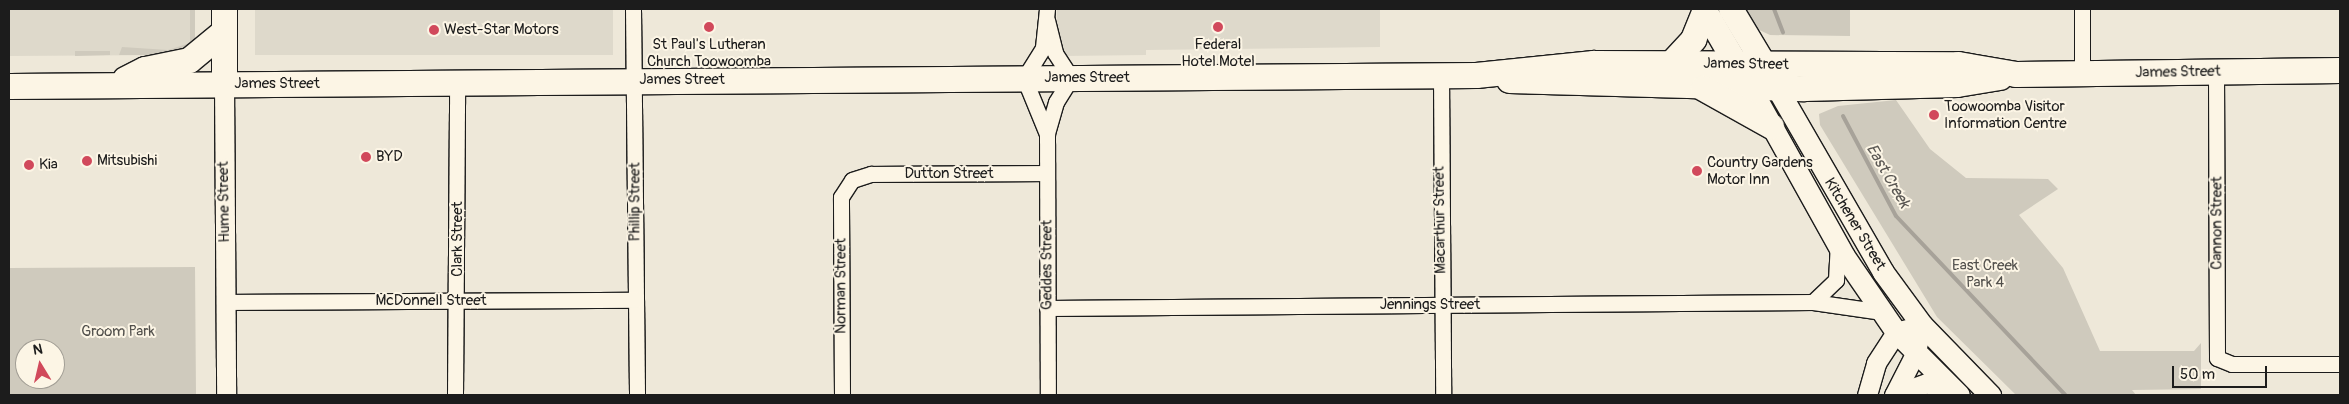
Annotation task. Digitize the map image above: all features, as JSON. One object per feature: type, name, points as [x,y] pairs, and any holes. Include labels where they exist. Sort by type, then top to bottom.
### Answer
[{"type":"highway","points":[[1671,63],[1693,39],[1705,9]]},
{"type":"highway","points":[[114,85],[145,69],[189,60],[224,20]]},
{"type":"highway","name":"Hume Street","points":[[224,20],[224,84]]},
{"type":"highway","name":"James Street","points":[[9,86],[634,80],[1441,76],[1476,75],[1548,65],[1671,63],[1958,64],[2016,74]]},
{"type":"highway","name":"James Street","points":[[1476,75],[1526,83],[1777,88],[1957,84],[2016,74],[2340,70]]},
{"type":"highway","points":[[1701,86],[1771,126]]},
{"type":"main road","name":"Kitchener Street","points":[[1705,9],[1838,245],[1896,332],[1957,395]]},
{"type":"main road","name":"Kitchener Street","points":[[1731,9],[1764,64],[1849,219],[1922,325],[1990,395]]},
{"type":"street","name":"Phillip Street","points":[[633,9],[637,395]]},
{"type":"street","points":[[2082,9],[2082,73]]},
{"type":"street","points":[[1024,78],[1043,48],[1047,14]]},
{"type":"street","points":[[1047,14],[1056,53],[1071,78]]},
{"type":"street","name":"Cannon Street","points":[[2216,71],[2217,358],[2232,364],[2340,364]]},
{"type":"street","name":"Macarthur Street","points":[[1441,76],[1443,395]]},
{"type":"street","name":"Geddes Street","points":[[1024,78],[1047,134]]},
{"type":"street","name":"Geddes Street","points":[[1048,395],[1047,134],[1054,107],[1071,78]]},
{"type":"street","name":"Clark Street","points":[[455,395],[458,301],[457,82]]},
{"type":"street","name":"Hume Street","points":[[224,84],[226,395]]},
{"type":"street","name":"Dutton Street","points":[[852,180],[871,174],[1047,173]]},
{"type":"street","name":"Norman Street","points":[[842,395],[841,197],[852,180]]},
{"type":"street","points":[[1813,302],[1836,280],[1838,245]]},
{"type":"street","name":"McDonnell Street","points":[[226,302],[636,300]]},
{"type":"street","name":"Jennings Street","points":[[1047,308],[1813,302],[1882,312]]},
{"type":"street","points":[[1868,395],[1876,363],[1896,332],[1922,325],[1916,352],[1894,395]]},
{"type":"street","points":[[1894,395],[1927,383],[1957,395]]},
{"type":"shaded area","points":[[9,9],[195,9],[195,46],[169,55],[9,56]]},
{"type":"shaded area","name":"West-Star Motors","points":[[255,9],[613,9],[613,55],[255,55]]},
{"type":"shaded area","name":"Federal Hotel Motel","points":[[1057,9],[1380,9],[1380,47],[1146,50],[1146,55],[1063,56],[1057,46]]},
{"type":"green space","points":[[190,9],[195,9],[195,46],[169,55],[119,55],[122,47],[168,50],[190,43]]},
{"type":"green space","points":[[1743,9],[1850,9],[1850,36],[1770,35],[1755,28]]},
{"type":"green space","points":[[75,51],[110,51],[110,55],[75,56]]},
{"type":"green space","name":"East Creek Park 4","points":[[1896,100],[1930,149],[1966,178],[2048,179],[2058,189],[2019,215],[2063,268],[2100,351],[2194,351],[2201,343],[2201,389],[2132,390],[2136,395],[2016,395],[1937,317],[1820,125],[1819,114],[1838,106]]},
{"type":"green space","name":"Groom Park","points":[[195,267],[196,395],[9,395],[9,268]]},
{"type":"waterway","name":"East Creek","points":[[1774,9],[1783,32]]},
{"type":"waterway","name":"East Creek","points":[[1843,116],[1896,216],[2065,395]]},
{"type":"place","name":"St Paul's Lutheran Church Toowoomba","points":[[709,27]]},
{"type":"place","name":"Federal Hotel Motel","points":[[1218,27]]},
{"type":"place","name":"West-Star Motors","points":[[434,30]]},
{"type":"place","name":"Toowoomba Visitor Information Centre","points":[[1934,115]]},
{"type":"place","name":"BYD","points":[[366,157]]},
{"type":"place","name":"Mitsubishi","points":[[87,161]]},
{"type":"place","name":"Kia","points":[[29,165]]},
{"type":"place","name":"Country Gardens Motor Inn","points":[[1697,171]]}]
